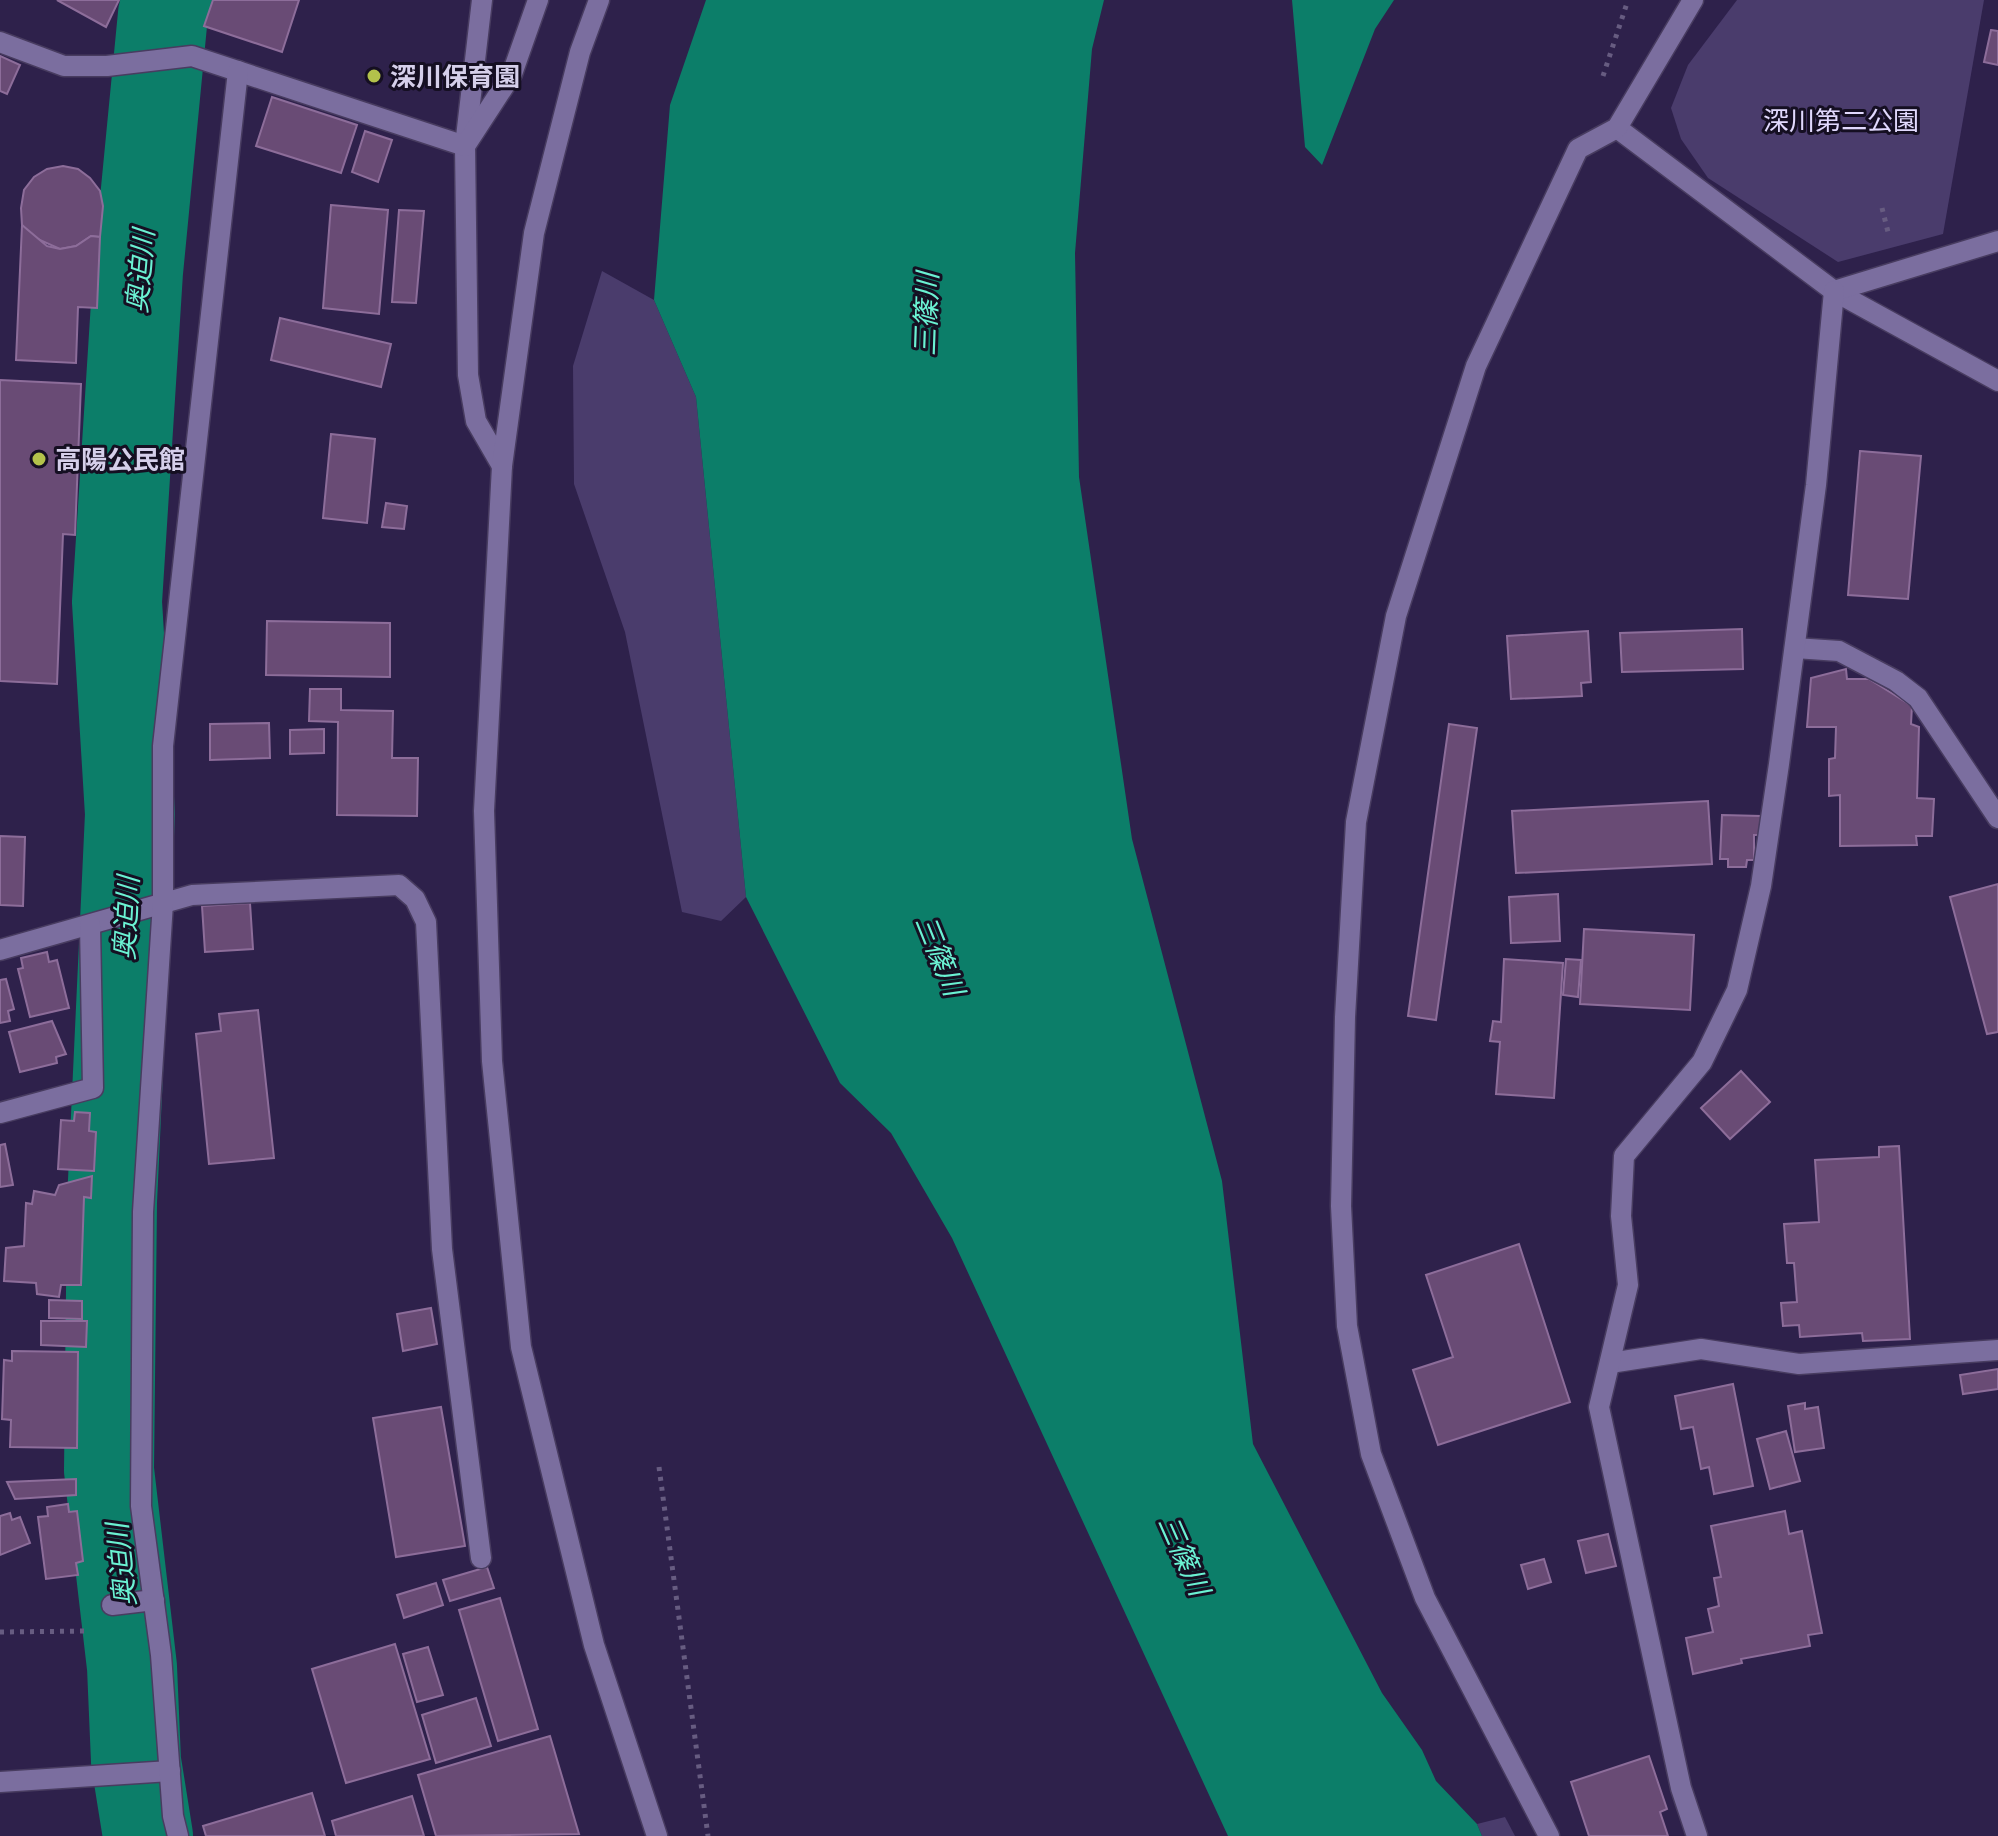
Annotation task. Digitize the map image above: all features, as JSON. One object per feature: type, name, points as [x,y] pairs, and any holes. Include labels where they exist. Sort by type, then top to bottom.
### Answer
[{"type":"street","points":[[482,0],[465,146],[468,375],[476,421],[502,466]]},
{"type":"street","points":[[465,146],[512,74],[538,0]]},
{"type":"street","points":[[599,0],[580,52],[534,233],[502,466],[484,811],[492,1061],[519,1331],[594,1645],[657,1836]]},
{"type":"street","points":[[1549,1836],[1425,1598],[1371,1454],[1347,1326],[1341,1206],[1345,1017],[1356,822],[1396,616],[1476,366],[1578,149],[1617,128],[1693,0]]},
{"type":"street","points":[[0,42],[64,66],[107,66],[192,56],[465,146]]},
{"type":"street","points":[[178,1836],[154,1600],[141,1506],[143,1212],[163,746],[238,71]]},
{"type":"street","points":[[1617,128],[1834,291],[1998,381]]},
{"type":"street","points":[[1834,291],[1998,241]]},
{"type":"street","points":[[1697,1836],[1681,1788],[1599,1407],[1628,1285],[1621,1216],[1624,1156],[1702,1062],[1737,990],[1761,886],[1816,485],[1834,291]]},
{"type":"street","points":[[1795,648],[1839,651],[1896,681],[1918,698],[1998,818]]},
{"type":"street","points":[[0,950],[192,895],[399,885],[415,899],[426,922],[442,1249],[481,1558]]},
{"type":"street","points":[[0,1113],[93,1088],[90,925]]},
{"type":"street","points":[[1610,1363],[1701,1349],[1799,1364],[1998,1350]]},
{"type":"street","points":[[112,1605],[154,1600]]},
{"type":"street","points":[[0,1782],[170,1771]]},
{"type":"path","points":[[659,1467],[708,1836]]},
{"type":"path","points":[[0,1632],[95,1631]]},
{"type":"green space","name":"深川第二公園","points":[[1737,0],[1984,0],[1943,234],[1838,262],[1708,178],[1681,139],[1671,108],[1688,65]]},
{"type":"green space","points":[[602,271],[654,300],[696,397],[746,897],[721,921],[682,912],[625,632],[574,484],[573,366]]},
{"type":"green space","points":[[1505,1817],[1515,1836],[1482,1836],[1477,1824]]},
{"type":"water","name":"三篠川","points":[[706,0],[1104,0],[1092,49],[1075,253],[1079,477],[1132,839],[1222,1181],[1253,1444],[1382,1693],[1422,1750],[1436,1781],[1477,1824],[1482,1836],[1228,1836],[952,1238],[891,1133],[840,1083],[746,897],[696,397],[654,300],[670,105]]},
{"type":"water","points":[[1292,0],[1394,0],[1375,29],[1322,165],[1305,147]]},
{"type":"building","points":[[57,0],[119,0],[106,27]]},
{"type":"building","points":[[213,0],[299,0],[282,52],[204,26]]},
{"type":"building","points":[[1991,30],[1998,31],[1998,65],[1984,62]]},
{"type":"building","points":[[0,56],[20,65],[7,94],[0,91]]},
{"type":"building","points":[[272,97],[357,125],[341,173],[256,146]]},
{"type":"building","points":[[365,131],[392,140],[378,182],[352,172]]},
{"type":"building","points":[[63,166],[78,169],[90,178],[100,191],[103,206],[100,237],[91,236],[76,246],[60,249],[33,237],[22,225],[21,208],[24,190],[34,177],[47,169]]},
{"type":"building","points":[[331,205],[388,210],[379,314],[323,308]]},
{"type":"building","points":[[399,210],[424,211],[416,303],[392,302]]},
{"type":"building","points":[[22,225],[47,246],[60,249],[76,246],[91,236],[100,237],[97,308],[78,307],[76,363],[16,360]]},
{"type":"building","points":[[280,318],[391,344],[381,387],[271,360]]},
{"type":"building","name":"高陽公民館","points":[[0,380],[81,384],[75,535],[63,534],[57,684],[0,681]]},
{"type":"building","points":[[331,434],[375,439],[367,523],[323,518]]},
{"type":"building","points":[[1860,451],[1921,456],[1908,599],[1848,595]]},
{"type":"building","points":[[386,503],[407,506],[404,529],[382,527]]},
{"type":"building","points":[[267,621],[390,623],[390,677],[266,675]]},
{"type":"building","points":[[1742,629],[1743,669],[1622,672],[1620,633]]},
{"type":"building","points":[[1588,631],[1591,682],[1581,683],[1582,696],[1511,699],[1507,636]]},
{"type":"building","points":[[1846,669],[1847,679],[1869,679],[1912,706],[1911,724],[1919,727],[1917,798],[1934,799],[1932,836],[1916,836],[1917,845],[1840,846],[1840,795],[1829,796],[1829,759],[1835,758],[1836,727],[1807,727],[1811,678]]},
{"type":"building","points":[[310,689],[341,689],[341,710],[393,711],[392,758],[418,758],[417,816],[337,815],[338,722],[309,721]]},
{"type":"building","points":[[269,723],[270,758],[210,760],[210,724]]},
{"type":"building","points":[[1449,724],[1477,728],[1436,1020],[1408,1016]]},
{"type":"building","points":[[324,729],[324,753],[290,754],[290,730]]},
{"type":"building","points":[[1708,801],[1712,864],[1516,873],[1512,811]]},
{"type":"building","points":[[1722,815],[1761,816],[1761,835],[1754,835],[1754,860],[1747,860],[1746,867],[1728,867],[1728,859],[1720,859]]},
{"type":"building","points":[[0,836],[25,837],[23,906],[0,905]]},
{"type":"building","points":[[1998,884],[1998,1032],[1987,1034],[1950,897]]},
{"type":"building","points":[[1558,894],[1560,941],[1511,943],[1509,897]]},
{"type":"building","points":[[250,903],[253,949],[205,952],[202,906]]},
{"type":"building","points":[[1584,929],[1694,935],[1690,1010],[1580,1004]]},
{"type":"building","points":[[47,952],[49,962],[57,960],[69,1008],[30,1017],[18,969],[23,968],[21,958]]},
{"type":"building","points":[[1504,959],[1563,963],[1554,1098],[1496,1094],[1500,1042],[1490,1041],[1493,1021],[1501,1022]]},
{"type":"building","points":[[1566,959],[1581,960],[1578,997],[1563,995]]},
{"type":"building","points":[[6,979],[14,1009],[8,1011],[10,1021],[0,1023],[0,980]]},
{"type":"building","points":[[258,1010],[274,1158],[209,1164],[196,1034],[221,1031],[219,1014]]},
{"type":"building","points":[[52,1021],[66,1054],[56,1057],[57,1063],[20,1072],[9,1032]]},
{"type":"building","points":[[1741,1071],[1770,1102],[1730,1139],[1701,1108]]},
{"type":"building","points":[[75,1112],[90,1113],[89,1131],[96,1132],[94,1171],[58,1169],[61,1120],[74,1121]]},
{"type":"building","points":[[5,1144],[13,1185],[0,1187],[0,1145]]},
{"type":"building","points":[[1899,1146],[1910,1339],[1863,1341],[1862,1333],[1800,1337],[1799,1325],[1783,1326],[1781,1303],[1797,1302],[1794,1263],[1787,1263],[1784,1224],[1819,1222],[1815,1160],[1879,1157],[1879,1147]]},
{"type":"building","points":[[92,1176],[91,1198],[84,1197],[81,1285],[61,1285],[59,1297],[37,1294],[36,1283],[4,1281],[6,1248],[24,1246],[26,1203],[32,1204],[34,1191],[55,1195],[59,1185]]},
{"type":"building","points":[[1519,1244],[1570,1402],[1438,1445],[1413,1370],[1453,1357],[1426,1275]]},
{"type":"building","points":[[49,1300],[82,1301],[82,1319],[49,1318]]},
{"type":"building","points":[[431,1308],[437,1344],[403,1351],[397,1314]]},
{"type":"building","points":[[41,1321],[87,1321],[86,1347],[41,1345]]},
{"type":"building","points":[[12,1351],[78,1352],[77,1448],[10,1447],[11,1420],[2,1419],[4,1360],[12,1361]]},
{"type":"building","points":[[1998,1369],[1998,1389],[1963,1394],[1960,1375]]},
{"type":"building","points":[[1733,1384],[1753,1486],[1714,1494],[1709,1467],[1701,1469],[1693,1427],[1681,1429],[1675,1396]]},
{"type":"building","points":[[1805,1403],[1805,1409],[1818,1407],[1824,1448],[1795,1452],[1788,1406]]},
{"type":"building","points":[[441,1407],[465,1546],[396,1557],[373,1418]]},
{"type":"building","points":[[1786,1431],[1800,1481],[1770,1489],[1757,1439]]},
{"type":"building","points":[[76,1479],[76,1495],[15,1499],[7,1482]]},
{"type":"building","points":[[68,1504],[69,1512],[77,1511],[83,1561],[76,1563],[78,1575],[46,1579],[38,1517],[48,1516],[47,1507]]},
{"type":"building","points":[[1785,1511],[1789,1534],[1802,1531],[1822,1633],[1808,1635],[1810,1646],[1741,1659],[1742,1663],[1693,1674],[1686,1638],[1713,1632],[1708,1609],[1719,1606],[1714,1578],[1721,1577],[1711,1526]]},
{"type":"building","points":[[10,1513],[12,1520],[20,1517],[30,1543],[0,1555],[0,1516]]},
{"type":"building","points":[[1608,1534],[1616,1566],[1586,1573],[1578,1541]]},
{"type":"building","points":[[1544,1559],[1551,1582],[1528,1589],[1521,1565]]},
{"type":"building","points":[[487,1567],[494,1588],[450,1601],[443,1580]]},
{"type":"building","points":[[436,1583],[443,1605],[404,1618],[397,1595]]},
{"type":"building","points":[[500,1598],[538,1729],[498,1741],[459,1610]]},
{"type":"building","points":[[395,1644],[430,1759],[346,1783],[312,1669]]},
{"type":"building","points":[[428,1647],[443,1695],[417,1702],[403,1654]]},
{"type":"building","points":[[476,1698],[491,1746],[436,1763],[422,1715]]},
{"type":"building","points":[[550,1736],[579,1834],[436,1836],[418,1775]]},
{"type":"building","points":[[1649,1756],[1667,1809],[1660,1812],[1668,1836],[1589,1836],[1571,1782]]},
{"type":"building","points":[[312,1793],[325,1836],[206,1836],[203,1826]]},
{"type":"building","points":[[412,1796],[424,1836],[336,1836],[332,1821]]},
{"type":"waterway","name":"奥迫川","points":[[148,1836],[136,1761],[132,1667],[109,1470],[112,1202],[130,814],[117,602],[138,272],[163,14],[167,0]]},
{"type":"place","name":"深川保育園","points":[[374,76]]},
{"type":"place","name":"高陽公民館","points":[[39,459]]}]
